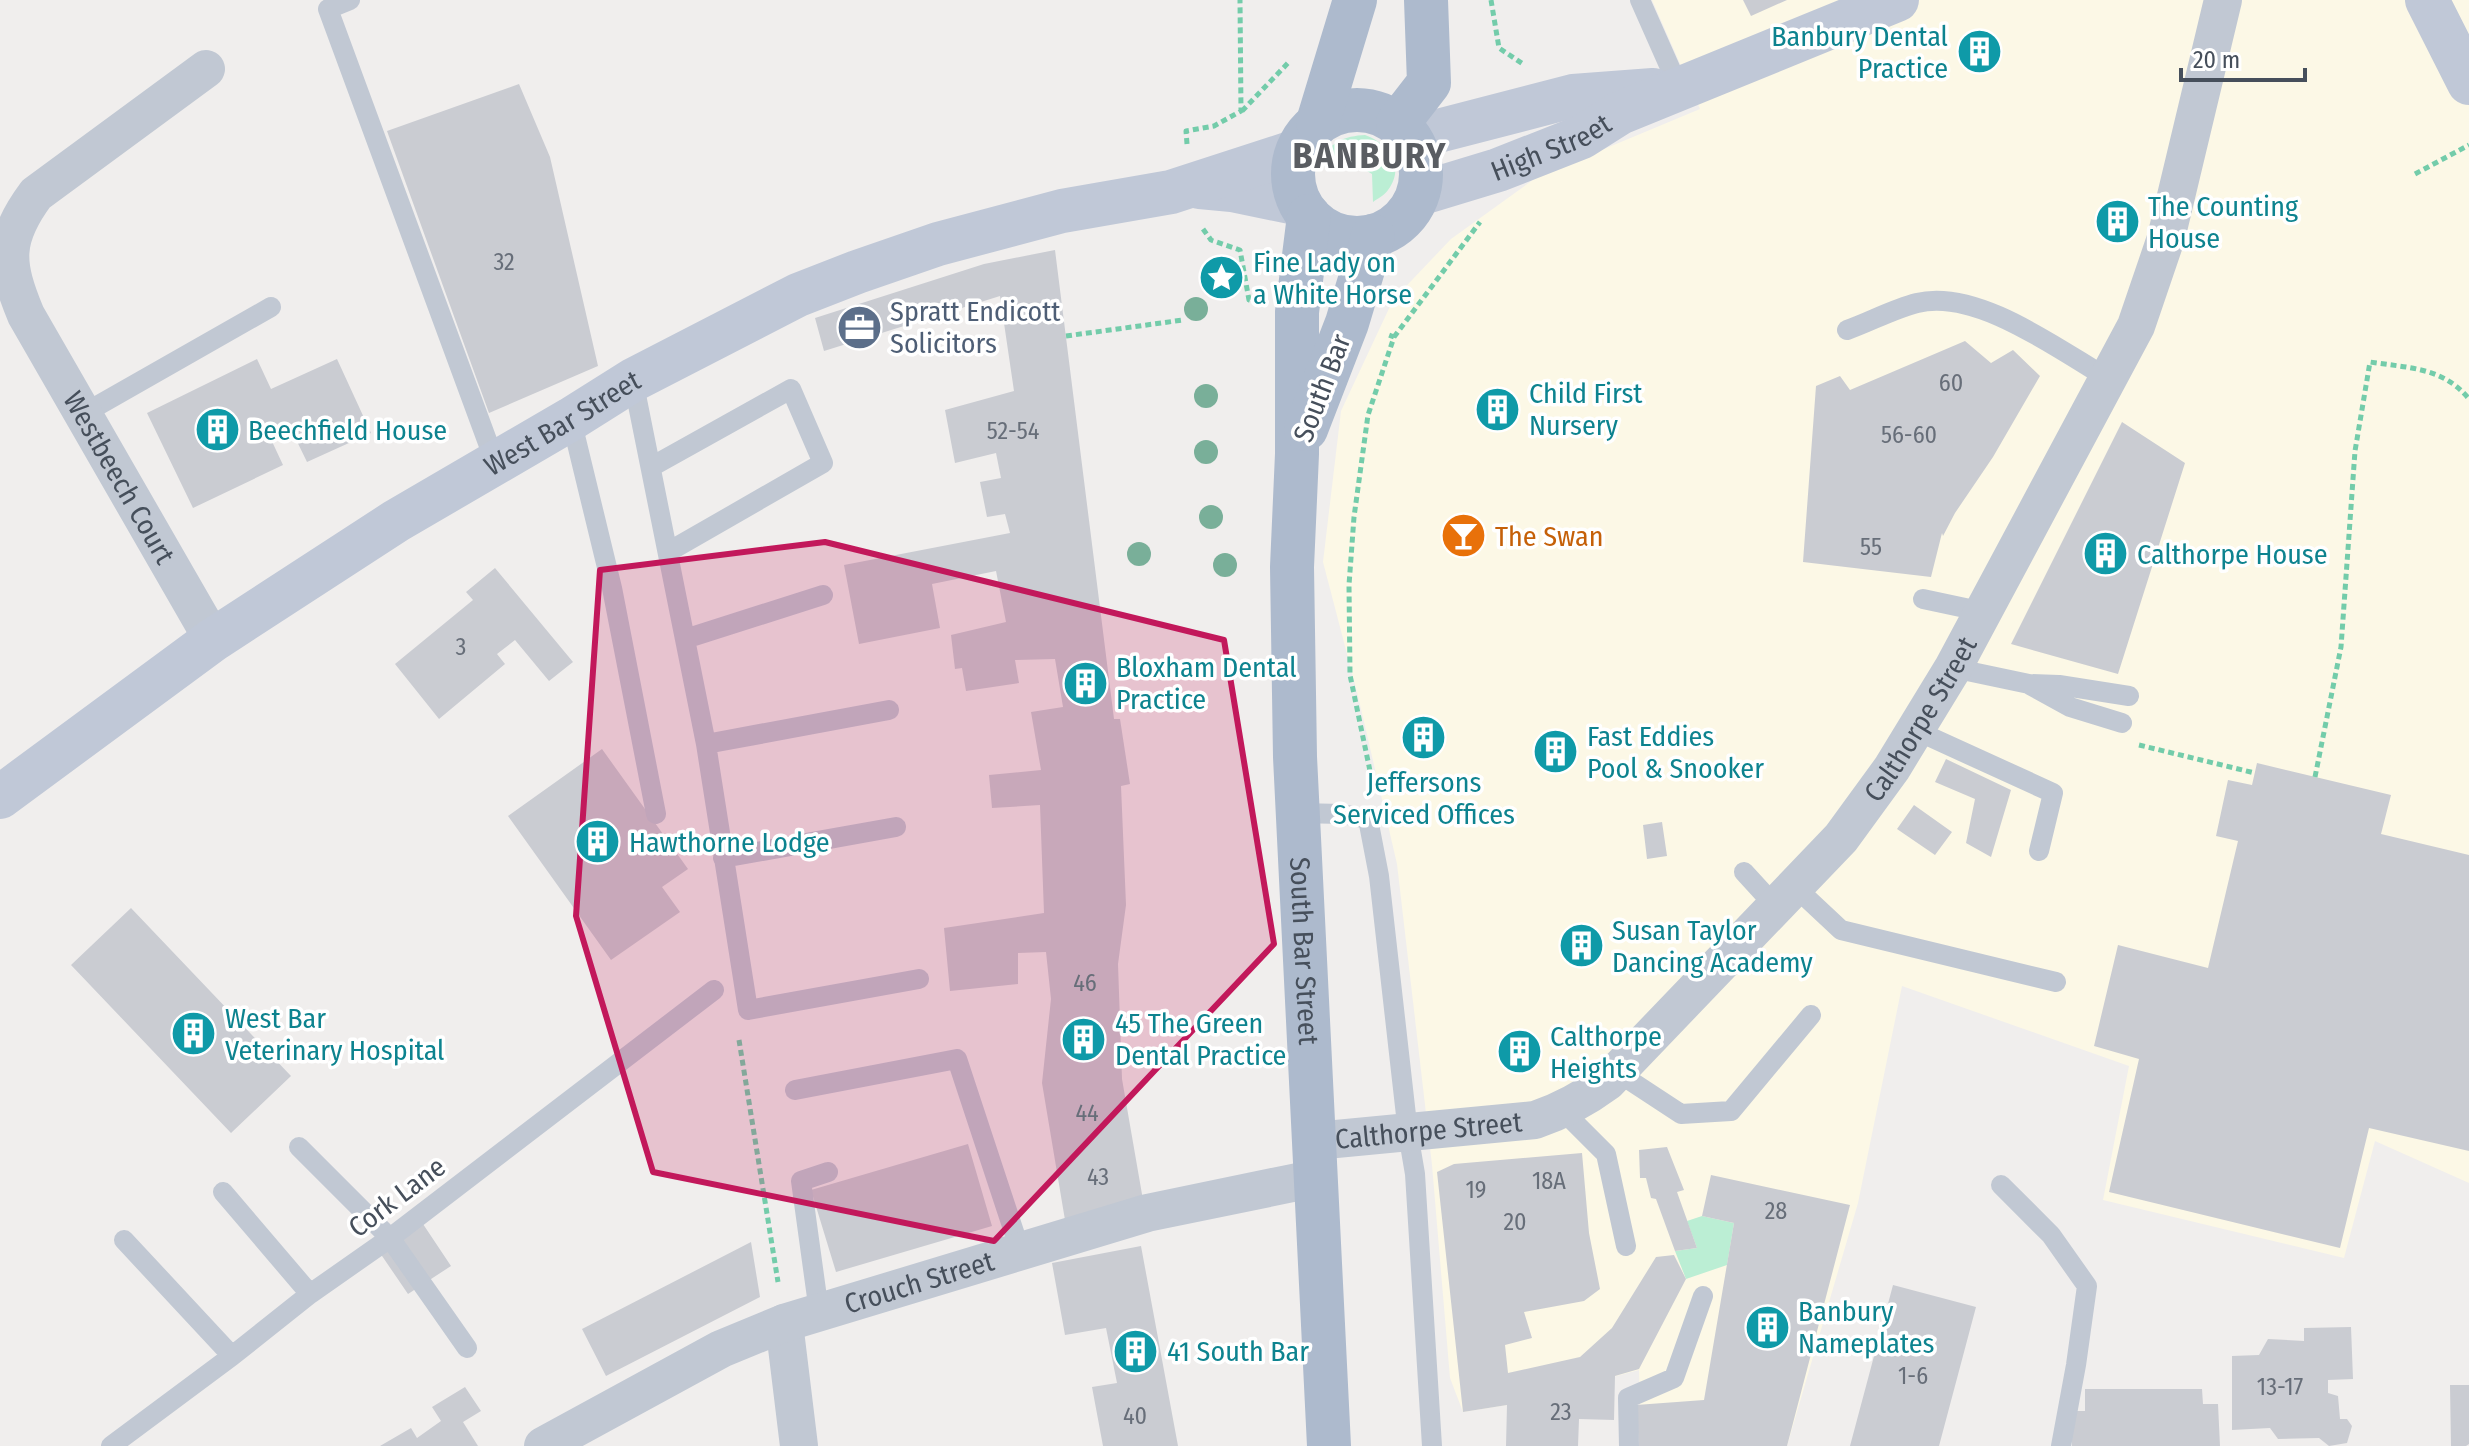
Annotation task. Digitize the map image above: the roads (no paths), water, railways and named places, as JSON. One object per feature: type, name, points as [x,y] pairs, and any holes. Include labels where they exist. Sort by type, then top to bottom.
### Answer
[{"type":"main road","points":[[1188,166],[1307,137],[1349,109],[1383,114],[1405,131],[1421,166],[1419,194],[1401,221],[1388,231],[1373,236],[1356,238],[1338,235],[1322,228],[1305,210],[1294,187],[1293,169],[1307,137],[1355,0]]},
{"type":"main road","points":[[1405,131],[1429,83],[1426,0]]},
{"type":"main road","name":"High Street","points":[[1419,194],[1498,170],[1582,137],[1620,113],[1897,0]]},
{"type":"main road","points":[[2427,0],[2469,83]]},
{"type":"main road","name":"High Street","points":[[1405,131],[1573,96],[1679,88]]},
{"type":"main road","name":"West Bar Street","points":[[0,797],[213,640],[396,521],[633,380],[798,295],[857,272],[1007,224],[1171,192],[1188,166]]},
{"type":"main road","points":[[1188,166],[1232,190],[1305,210]]},
{"type":"main road","name":"South Bar","points":[[1297,454],[1297,312],[1305,210]]},
{"type":"main road","name":"South Bar","points":[[1297,454],[1347,323],[1373,236]]},
{"type":"main road","name":"South Bar Street","points":[[1297,454],[1292,567],[1298,813],[1329,1446]]},
{"type":"street","name":"Calthorpe Street","points":[[1316,1159],[1408,1133],[1535,1120],[1563,1111],[1587,1097],[1617,1072],[1841,838],[1867,806],[1953,668],[2136,326],[2157,267],[2223,0]]},
{"type":"street","name":"Westbeech Court","points":[[206,69],[36,194],[21,215],[11,237],[10,261],[14,287],[13,324],[83,414],[213,640]]},
{"type":"street","name":"Crouch Street","points":[[543,1446],[721,1349],[802,1318],[1316,1159]]},
{"type":"street","points":[[799,1446],[802,1318]]},
{"type":"lane","points":[[350,0],[328,9],[495,462]]},
{"type":"lane","points":[[1640,0],[1679,88]]},
{"type":"lane","points":[[1847,330],[1919,302],[1976,306],[2000,315],[2109,379]]},
{"type":"lane","points":[[83,414],[271,307]]},
{"type":"lane","points":[[633,380],[706,744],[748,1010],[919,979]]},
{"type":"lane","points":[[651,467],[791,389],[823,463],[668,552]]},
{"type":"lane","points":[[571,419],[612,588],[656,814]]},
{"type":"lane","points":[[685,639],[823,595]]},
{"type":"lane","points":[[1923,599],[1984,612]]},
{"type":"lane","points":[[1953,668],[2029,684],[2059,685],[2129,696]]},
{"type":"lane","points":[[2029,684],[2093,716],[2122,723]]},
{"type":"lane","points":[[706,744],[889,710]]},
{"type":"lane","points":[[1915,730],[2053,793],[2039,851]]},
{"type":"lane","points":[[1298,813],[1342,814],[1368,819],[1379,876],[1416,1188],[1432,1446]]},
{"type":"lane","points":[[723,858],[896,827]]},
{"type":"lane","points":[[1744,872],[1841,930],[2056,982]]},
{"type":"lane","name":"Cork Lane","points":[[111,1446],[714,990]]},
{"type":"lane","points":[[1617,1072],[1681,1114],[1731,1111],[1811,1015]]},
{"type":"lane","points":[[795,1090],[957,1059],[1020,1250]]},
{"type":"lane","points":[[1563,1111],[1606,1154],[1626,1246]]},
{"type":"lane","points":[[299,1147],[390,1238],[467,1348]]},
{"type":"lane","points":[[802,1318],[801,1181],[828,1172]]},
{"type":"lane","points":[[2001,1185],[2051,1235],[2087,1286],[2061,1446]]},
{"type":"lane","points":[[223,1192],[310,1294]]},
{"type":"lane","points":[[124,1240],[232,1356]]},
{"type":"lane","points":[[1629,1446],[1628,1398],[1674,1378],[1703,1296]]},
{"type":"place","name":"Banbury Dental Practice","points":[[1979,52]]},
{"type":"place","name":"The Counting House","points":[[2117,222]]},
{"type":"place","name":"Fine Lady on a White Horse","points":[[1222,278]]},
{"type":"place","name":"Spratt Endicott Solicitors","points":[[859,327]]},
{"type":"place","name":"Child First Nursery","points":[[1498,409]]},
{"type":"place","name":"Beechfield House","points":[[217,430]]},
{"type":"place","name":"The Swan","points":[[1464,536]]},
{"type":"place","name":"Calthorpe House","points":[[2106,554]]},
{"type":"place","name":"Bloxham Dental Practice","points":[[1085,683]]},
{"type":"place","name":"Jeffersons Serviced Offices","points":[[1424,738]]},
{"type":"place","name":"Fast Eddies Pool & Snooker","points":[[1556,752]]},
{"type":"place","name":"Hawthorne Lodge","points":[[598,842]]},
{"type":"place","name":"Susan Taylor Dancing Academy","points":[[1581,946]]},
{"type":"place","name":"West Bar Veterinary Hospital","points":[[194,1034]]},
{"type":"place","name":"45 The Green Dental Practice","points":[[1084,1039]]},
{"type":"place","name":"Calthorpe Heights","points":[[1519,1052]]},
{"type":"place","name":"Banbury Nameplates","points":[[1767,1327]]},
{"type":"place","name":"41 South Bar","points":[[1136,1351]]},
{"type":"district","name":"BANBURY","points":[[1370,156]]}]
